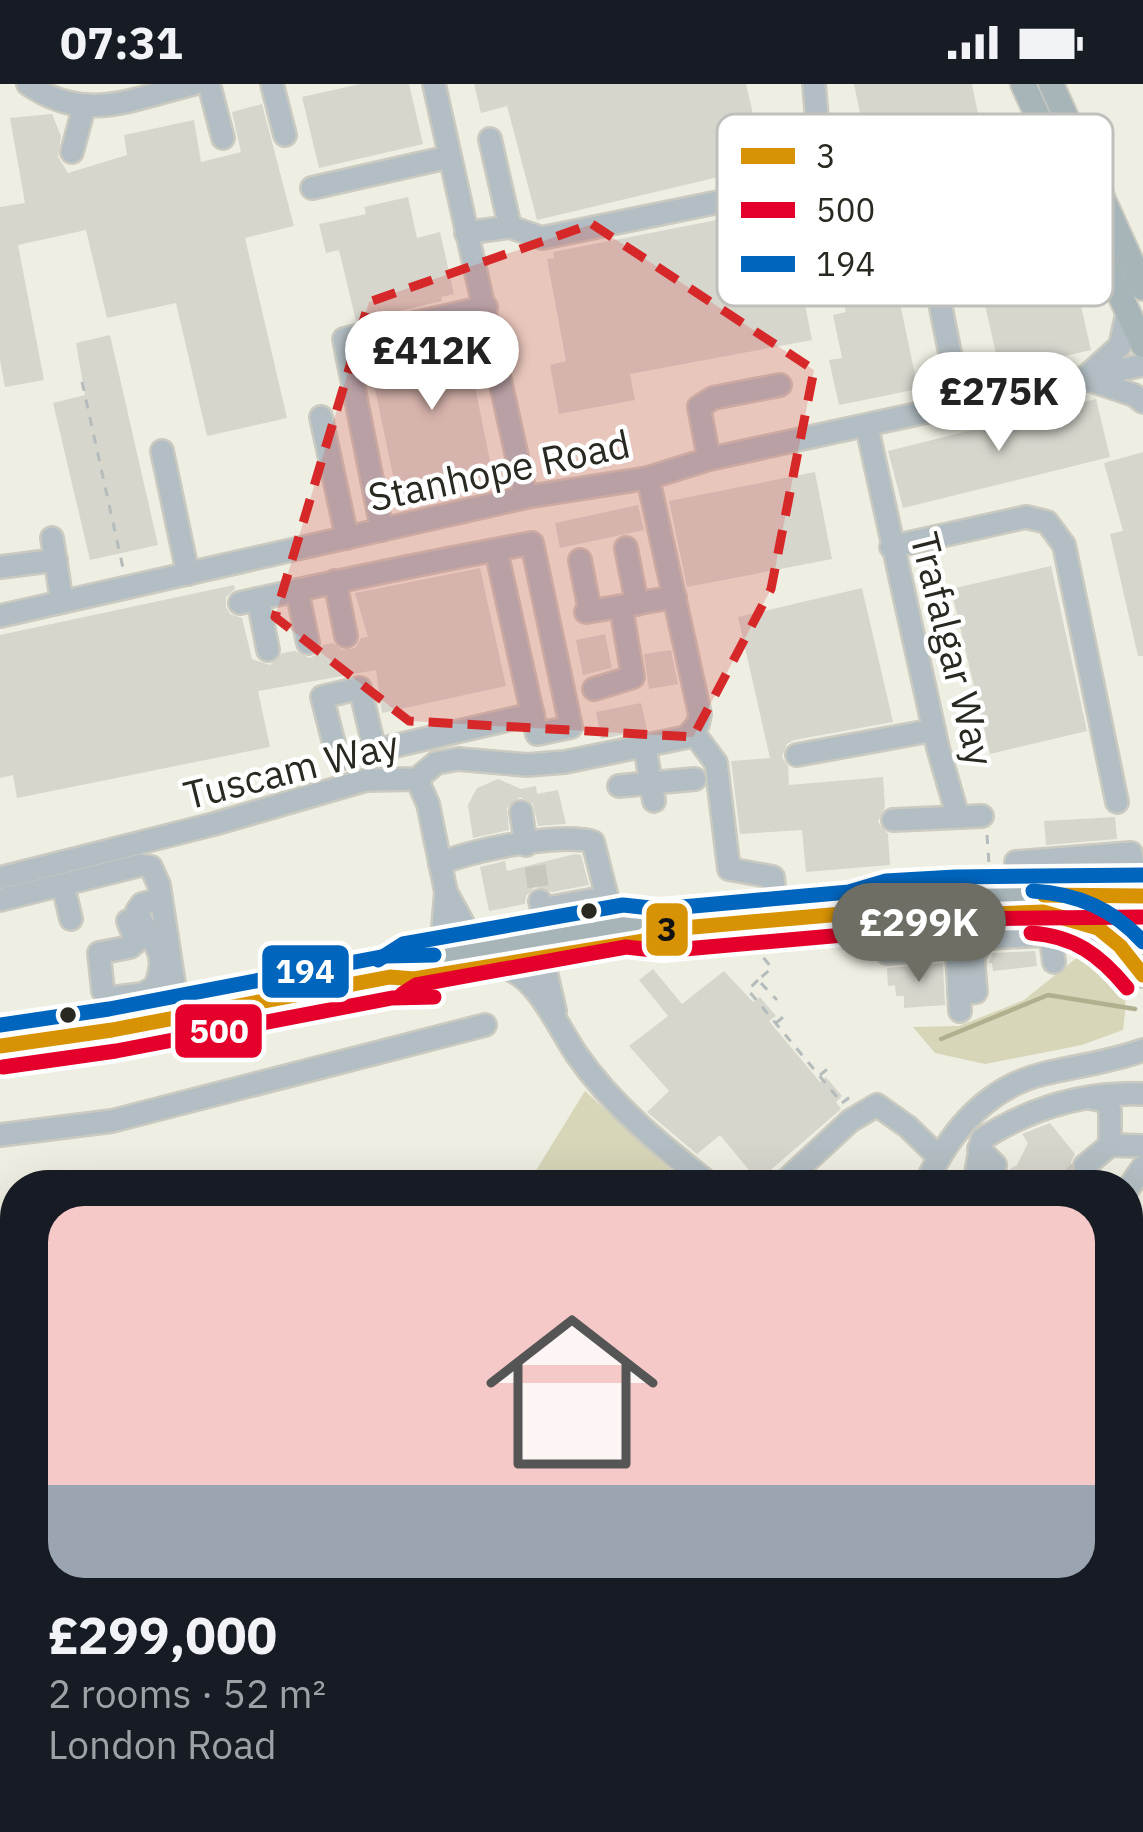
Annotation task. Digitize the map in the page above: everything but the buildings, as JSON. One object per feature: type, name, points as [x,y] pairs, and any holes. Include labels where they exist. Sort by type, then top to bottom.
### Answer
[{"type":"main road","points":[[1023,84],[1037,114]]},
{"type":"main road","points":[[1051,84],[1065,114]]},
{"type":"main road","points":[[1113,221],[1143,288]]},
{"type":"main road","points":[[1113,283],[1143,345]]},
{"type":"main road","points":[[853,913],[890,902],[1016,888],[1138,889]]},
{"type":"main road","points":[[459,964],[626,926],[660,930],[853,913],[893,918],[1043,912],[1077,919],[1116,942],[1143,975]]},
{"type":"main road","points":[[0,1046],[179,1016],[282,987],[390,976],[407,965],[500,966],[541,949]]},
{"type":"street","points":[[28,84],[58,103],[84,107],[193,84]]},
{"type":"street","points":[[208,84],[223,138]]},
{"type":"street","points":[[272,84],[285,135]]},
{"type":"street","points":[[434,84],[526,497]]},
{"type":"street","points":[[814,84],[817,114]]},
{"type":"street","points":[[72,152],[84,107]]},
{"type":"street","points":[[490,139],[510,227]]},
{"type":"street","points":[[312,188],[449,157]]},
{"type":"street","points":[[466,233],[510,227],[542,238],[717,202]]},
{"type":"street","points":[[941,306],[960,403]]},
{"type":"street","points":[[382,530],[344,339],[486,307]]},
{"type":"street","points":[[1083,379],[1120,346],[1127,314]]},
{"type":"street","name":"Stanhope Road","points":[[0,616],[526,497],[648,478],[709,459],[1143,365]]},
{"type":"street","points":[[1083,379],[1143,402]]},
{"type":"street","points":[[709,459],[699,407],[713,398],[780,385]]},
{"type":"street","points":[[321,417],[346,538]]},
{"type":"street","name":"Trafalgar Way","points":[[867,427],[891,547],[958,817]]},
{"type":"street","points":[[162,451],[188,574]]},
{"type":"street","points":[[648,478],[700,714],[693,732],[716,763],[729,869],[773,877],[776,919]]},
{"type":"street","points":[[891,547],[1025,517],[1047,521],[1064,545],[1117,802]]},
{"type":"street","points":[[268,650],[249,601],[335,581],[532,543],[571,727],[537,734],[496,550]]},
{"type":"street","points":[[594,688],[633,677],[626,548]]},
{"type":"street","points":[[0,567],[54,549],[62,602]]},
{"type":"street","points":[[291,551],[308,643]]},
{"type":"street","points":[[580,560],[588,612],[676,597]]},
{"type":"street","points":[[335,581],[346,636]]},
{"type":"street","points":[[375,751],[532,714]]},
{"type":"street","points":[[797,755],[934,730]]},
{"type":"street","name":"Tuscam Way","points":[[0,878],[366,780],[417,778],[436,763],[458,759],[527,765],[675,742],[693,732]]},
{"type":"street","points":[[645,747],[652,793]]},
{"type":"street","points":[[417,778],[428,804],[446,892],[464,925],[459,964]]},
{"type":"street","points":[[619,786],[652,793],[695,779]]},
{"type":"street","points":[[521,812],[530,852]]},
{"type":"street","name":"Trafalgar Way","points":[[893,820],[982,816]]},
{"type":"street","points":[[440,864],[470,852],[530,852],[572,838],[593,842],[607,897],[542,909],[540,901]]},
{"type":"street","points":[[1016,888],[1016,862],[1131,853],[1138,889]]},
{"type":"street","points":[[0,900],[141,865],[152,867],[179,1016]]},
{"type":"street","points":[[63,885],[70,919]]},
{"type":"street","points":[[128,921],[136,942],[99,953],[103,991],[109,998],[143,994],[155,987],[162,969],[160,950],[137,911],[142,904],[161,899]]},
{"type":"street","points":[[955,914],[964,994],[973,956],[985,938],[1045,935],[1051,939],[1054,962]]},
{"type":"street","points":[[887,953],[957,947]]},
{"type":"street","points":[[541,949],[557,1024]]},
{"type":"street","points":[[500,966],[514,969],[527,980],[606,1091],[648,1135],[692,1170]]},
{"type":"street","points":[[0,1135],[112,1121],[485,1025]]},
{"type":"street","points":[[932,1170],[957,1130],[1003,1089],[1046,1073],[1098,1065],[1143,1050]]},
{"type":"street","points":[[1098,1065],[1143,1070]]},
{"type":"street","points":[[983,1170],[982,1138],[1026,1112],[1090,1098],[1143,1094]]},
{"type":"street","points":[[1090,1098],[1105,1101],[1109,1110],[1110,1145]]},
{"type":"street","points":[[799,1170],[868,1108],[885,1108],[939,1157]]},
{"type":"street","points":[[908,1127],[957,1130]]},
{"type":"street","points":[[1085,1166],[1110,1145],[1143,1146]]},
{"type":"path","points":[[82,382],[127,588]]},
{"type":"path","points":[[982,816],[990,881]]},
{"type":"path","points":[[749,937],[772,968],[748,990],[829,1091],[842,1103],[855,1093]]},
{"type":"path","points":[[758,980],[777,1000]]},
{"type":"path","points":[[776,1023],[788,1013]]},
{"type":"path","points":[[818,1076],[831,1066]]},
{"type":"highlighted area","points":[[592,224],[814,370],[771,589],[693,737],[409,721],[275,617],[369,302]]},
{"type":"green space","points":[[1089,948],[1122,982],[1123,1030],[1082,1045],[985,1064],[935,1053],[913,1027],[959,1026],[1024,1000]]},
{"type":"green space","points":[[585,1091],[671,1170],[536,1170]]},
{"type":"waterway","points":[[941,1039],[1048,995],[1135,1009]]},
{"type":"tunnel","points":[[535,866],[540,901]]},
{"type":"tunnel","points":[[1081,1170],[1085,1166]]},
{"type":"transit line","name":"194","points":[[378,960],[403,944],[623,905],[660,909],[955,877],[1143,875]]},
{"type":"transit line","name":"194","points":[[1033,891],[1094,905],[1143,942]]},
{"type":"transit line","name":"3","points":[[1044,895],[1143,896]]},
{"type":"transit line","name":"3","points":[[0,1046],[112,1030],[390,977],[414,979],[644,941],[660,930],[853,913],[893,918],[1043,912],[1098,928],[1143,975]]},
{"type":"transit line","name":"500","points":[[402,994],[416,985],[626,947],[662,951],[855,934],[894,923],[957,919],[1143,917]]},
{"type":"transit line","name":"500","points":[[1031,933],[1085,949],[1127,988]]},
{"type":"transit line","name":"194","points":[[0,1025],[386,956],[434,955]]},
{"type":"transit line","name":"500","points":[[3,1067],[116,1051],[392,998],[434,997]]}]
